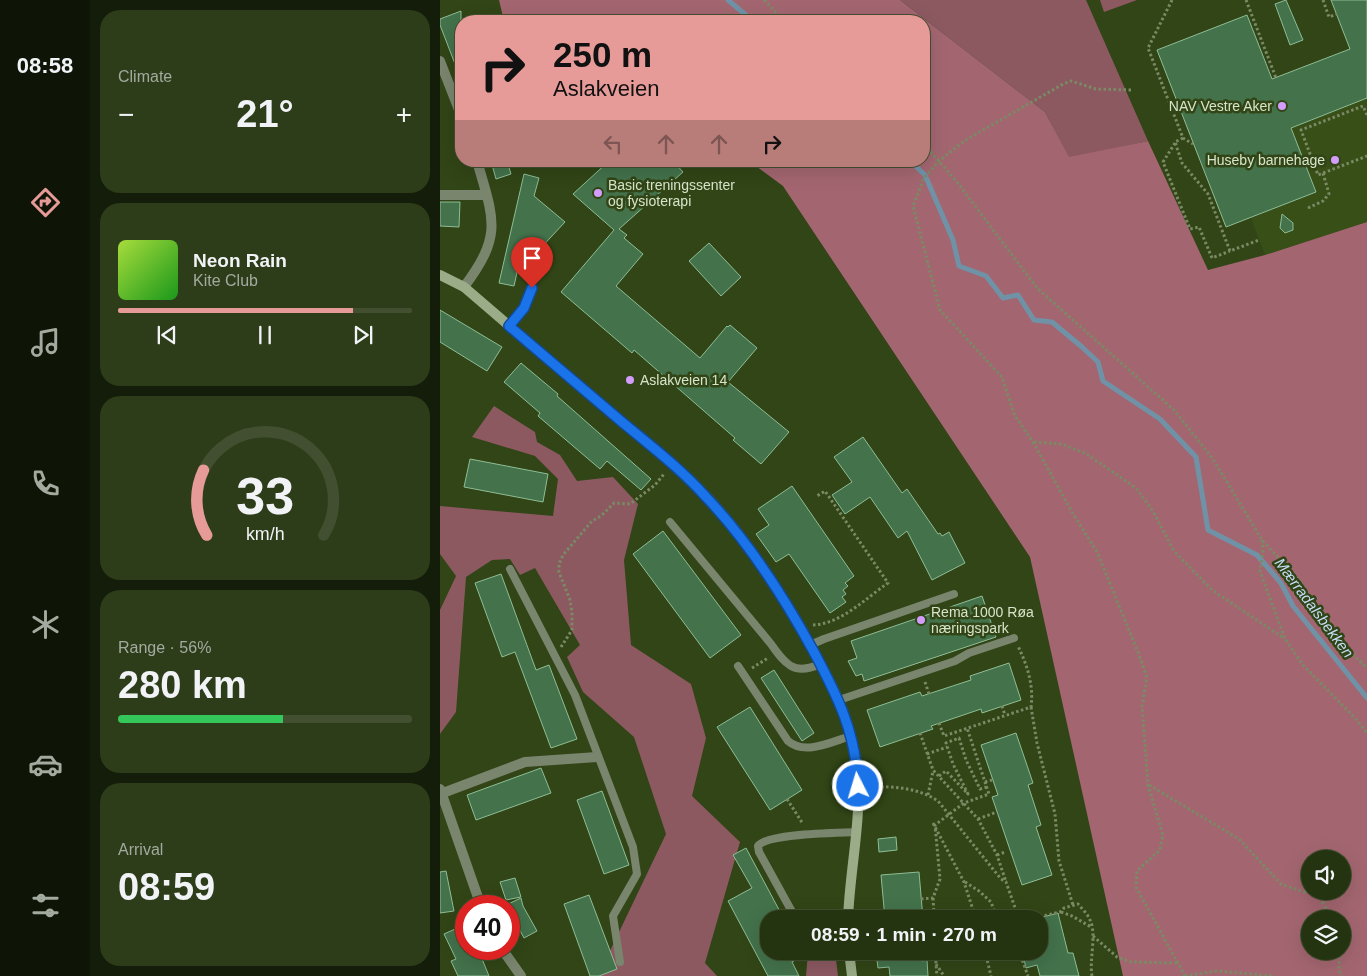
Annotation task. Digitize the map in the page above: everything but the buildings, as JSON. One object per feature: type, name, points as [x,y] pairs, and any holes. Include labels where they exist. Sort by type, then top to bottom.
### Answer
[{"type":"street","points":[[440,61],[455,100]]},
{"type":"street","points":[[464,288],[490,244],[492,221],[478,167]]},
{"type":"street","points":[[440,194],[486,195]]},
{"type":"street","points":[[440,276],[464,288],[672,464],[707,497],[761,566],[810,645],[839,700],[851,736],[858,770],[859,799],[849,910]]},
{"type":"street","points":[[477,895],[440,792],[525,762],[597,757]]},
{"type":"street","points":[[510,960],[521,976]]},
{"type":"street","points":[[850,960],[852,976]]},
{"type":"lane","points":[[509,326],[524,308],[532,288]]},
{"type":"lane","points":[[670,522],[740,609],[771,644],[782,660],[790,666],[801,670],[820,664]]},
{"type":"lane","points":[[510,569],[575,695],[597,757],[633,847],[637,874],[613,916],[620,962]]},
{"type":"lane","points":[[810,645],[824,638],[954,594]]},
{"type":"lane","points":[[839,700],[955,661],[969,653],[1014,638]]},
{"type":"lane","points":[[738,666],[792,745],[800,748],[815,747],[851,736]]},
{"type":"lane","points":[[791,910],[759,852],[758,846],[761,842],[776,838],[857,832]]},
{"type":"path","points":[[764,0],[778,15]]},
{"type":"path","points":[[1172,0],[1148,48],[1183,138],[1193,144]]},
{"type":"path","points":[[1246,0],[1276,78]]},
{"type":"path","points":[[1323,0],[1329,17],[1337,14]]},
{"type":"path","points":[[1131,90],[1096,89],[1071,81],[1063,84],[964,142],[939,161],[924,178],[913,206],[940,310],[1002,376],[1015,416],[1033,442],[1097,552],[1147,678],[1142,706],[1148,785],[1163,835],[1160,850],[1137,871],[1136,887],[1185,976],[1216,971],[1275,976]]},
{"type":"path","points":[[1367,116],[1363,106],[1301,130],[1318,175],[1367,156]]},
{"type":"path","points":[[1183,138],[1175,142],[1163,162],[1190,229],[1199,227],[1212,258],[1259,240]]},
{"type":"path","points":[[1175,142],[1182,162],[1208,194],[1230,251]]},
{"type":"path","points":[[930,151],[957,182],[1037,288],[1174,410],[1213,459],[1262,540],[1298,580],[1350,652],[1367,668]]},
{"type":"path","points":[[1308,208],[1323,201],[1329,194],[1329,188],[1323,173]]},
{"type":"path","points":[[1033,442],[1061,444],[1085,453],[1136,488],[1153,511],[1174,552],[1212,590],[1285,639]]},
{"type":"path","points":[[555,656],[572,630],[570,600],[559,572],[558,564],[562,555],[592,521],[602,516],[614,503],[630,504],[645,494],[672,464]]},
{"type":"path","points":[[800,627],[832,621],[888,583],[825,491],[817,496]]},
{"type":"path","points":[[1262,540],[1263,552],[1260,571],[1285,639],[1303,665],[1367,732]]},
{"type":"path","points":[[1014,638],[1026,663],[1033,695],[1031,706],[1037,742],[1055,814],[1058,861],[1073,905]]},
{"type":"path","points":[[752,668],[773,654]]},
{"type":"path","points":[[926,685],[929,694]]},
{"type":"path","points":[[1002,706],[1005,715]]},
{"type":"path","points":[[944,736],[1031,706]]},
{"type":"path","points":[[939,723],[953,764],[968,794],[946,771],[939,776]]},
{"type":"path","points":[[934,824],[964,804],[989,794],[967,728]]},
{"type":"path","points":[[920,733],[933,770],[978,819],[997,855],[1016,910]]},
{"type":"path","points":[[927,754],[959,738],[966,760],[980,789],[987,787]]},
{"type":"path","points":[[928,795],[933,770]]},
{"type":"path","points":[[985,782],[992,780]]},
{"type":"path","points":[[1148,785],[1239,839],[1281,884],[1304,892],[1317,892],[1327,910]]},
{"type":"path","points":[[871,787],[906,788],[928,795],[938,801],[978,852],[1001,879],[1006,882]]},
{"type":"path","points":[[788,799],[810,835]]},
{"type":"path","points":[[978,819],[997,812]]},
{"type":"path","points":[[934,824],[964,882],[973,910]]},
{"type":"path","points":[[934,824],[940,879],[932,898],[934,910]]},
{"type":"path","points":[[997,855],[1004,852]]},
{"type":"path","points":[[964,882],[979,891],[991,902],[994,910]]},
{"type":"path","points":[[921,899],[932,898]]},
{"type":"path","points":[[1048,915],[1078,904],[1090,920],[1092,928],[1092,976]]},
{"type":"path","points":[[1060,912],[1072,916],[1092,928]]},
{"type":"path","points":[[1092,936],[1117,957],[1131,962],[1178,963]]},
{"type":"path","points":[[936,960],[937,976]]},
{"type":"path","points":[[987,960],[991,976]]},
{"type":"path","points":[[1022,960],[1028,976]]},
{"type":"path","points":[[1339,960],[1339,970],[1342,976]]},
{"type":"path","points":[[936,964],[944,976]]},
{"type":"shaded area","points":[[499,0],[900,0],[919,15],[503,15]]},
{"type":"shaded area","points":[[900,0],[1086,0],[1148,141],[1069,158],[1045,112],[930,23],[930,15],[919,15]]},
{"type":"shaded area","points":[[1100,0],[1137,0],[1104,12]]},
{"type":"shaded area","points":[[930,23],[1045,112],[1069,157],[1148,141],[1208,270],[1265,255],[1367,222],[1367,976],[1123,976],[1030,557],[783,186],[757,167],[930,167]]},
{"type":"shaded area","name":"Huseby barnehage","points":[[1367,98],[1367,222],[1265,255],[1251,218],[1315,192],[1290,127]]},
{"type":"shaded area","points":[[494,406],[535,432],[537,442],[560,455],[577,481],[613,477],[638,504],[624,560],[631,645],[691,684],[706,738],[692,796],[740,842],[705,963],[717,976],[598,976],[666,834],[634,737],[583,692],[567,657],[580,645],[535,568],[520,575],[510,559],[492,560],[466,577],[456,712],[440,734],[440,610],[456,576],[440,554],[440,506],[553,516],[558,479],[535,456],[472,437]]},
{"type":"shaded area","points":[[807,960],[836,960],[838,976],[806,976]]},
{"type":"waterway","name":"Mærradalsbekken","points":[[728,0],[746,15]]},
{"type":"waterway","name":"Mærradalsbekken","points":[[916,167],[925,175],[953,240],[959,266],[986,276],[1003,298],[1018,295],[1034,320],[1052,322],[1098,362],[1103,381],[1160,419],[1196,457],[1208,530],[1257,555],[1281,583],[1293,606],[1367,698]]},
{"type":"place","name":"NAV Vestre Aker","points":[[1282,106]]},
{"type":"place","name":"Huseby barnehage","points":[[1335,160]]},
{"type":"place","name":"Basic treningssenter og fysioterapi","points":[[598,193]]},
{"type":"place","name":"Aslakveien 14","points":[[630,380]]},
{"type":"place","name":"Rema 1000 Røa næringspark","points":[[921,620]]},
{"type":"route","points":[[532,288],[524,308],[509,326],[678,469],[707,497],[729,523],[783,599],[839,700],[855,752],[858,786]]}]
